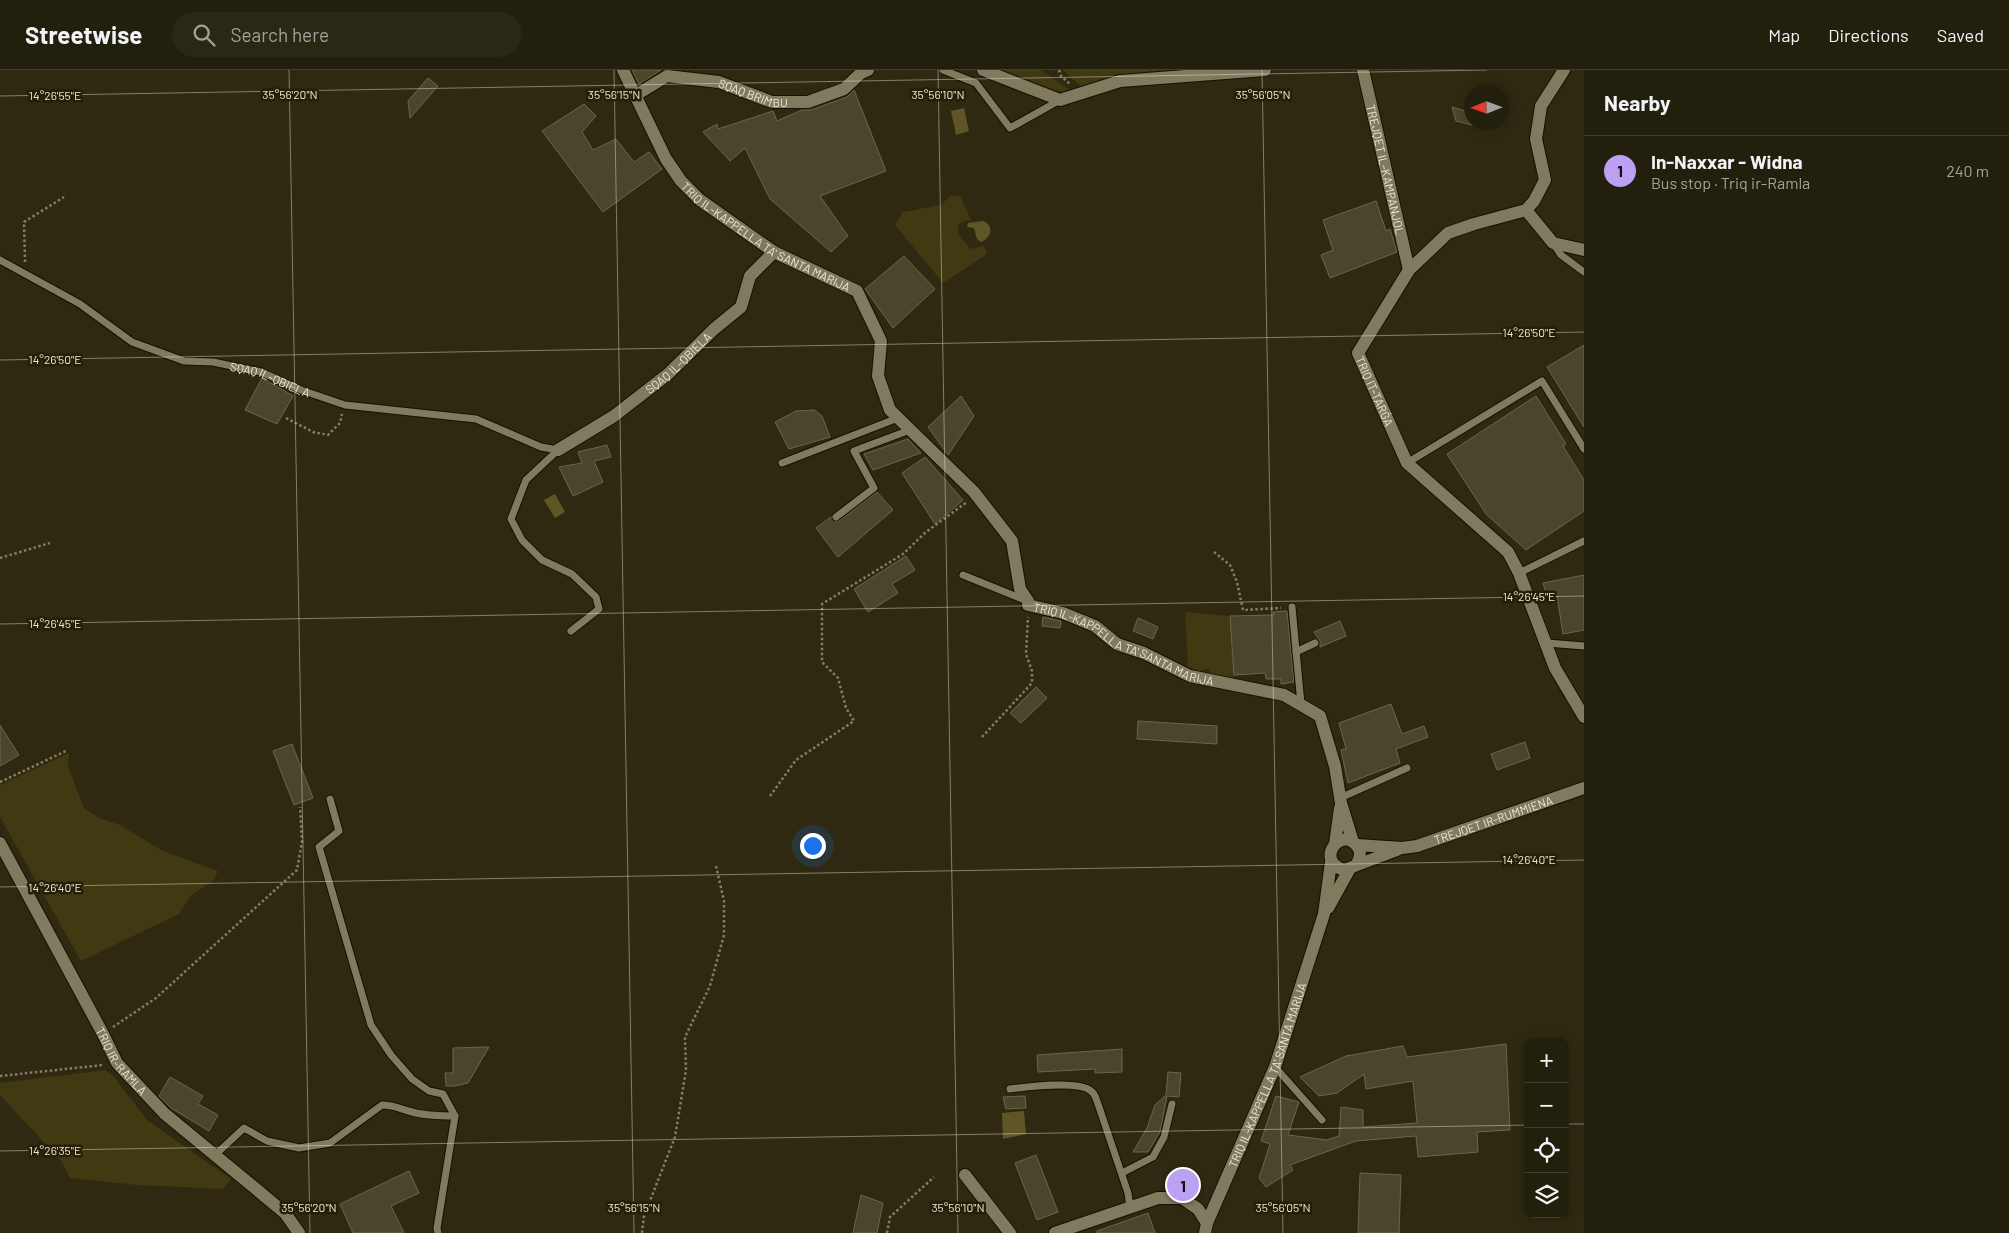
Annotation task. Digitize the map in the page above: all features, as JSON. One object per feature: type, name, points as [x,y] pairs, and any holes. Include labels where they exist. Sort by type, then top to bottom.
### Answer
[{"type":"street","name":"TRIQ IL-KAPPELLA TA' SANTA MARIJA","points":[[623,70],[666,159],[681,181],[700,200],[774,252],[857,291],[881,341],[878,376],[890,410],[974,492],[1012,541],[1020,588],[1028,603],[1063,613],[1095,626],[1117,644],[1144,653],[1190,676],[1284,695],[1320,716],[1335,766],[1341,801],[1355,844]]},
{"type":"street","name":"SQAQ BRIMBU","points":[[636,95],[667,76],[720,82],[772,102],[808,102],[844,89],[861,73],[868,70]]},
{"type":"street","points":[[983,70],[1060,100],[1120,81],[1265,70]]},
{"type":"street","name":"TREJQET IL-KAMPANJOL","points":[[1364,70],[1409,270]]},
{"type":"street","points":[[1564,70],[1541,106],[1536,139],[1545,180],[1534,201],[1526,210],[1553,243],[1584,250]]},
{"type":"street","name":"TRIQ IT-TARĠA","points":[[1526,210],[1474,224],[1448,234],[1409,270],[1358,353],[1407,464],[1508,552],[1519,573],[1555,668],[1584,717]]},
{"type":"street","name":"SQAQ IL-QBIELA","points":[[558,450],[614,416],[668,374],[714,329],[741,307],[750,276],[774,252]]},
{"type":"street","name":"TREJQET IR-RUMMIENA","points":[[1355,844],[1402,848],[1417,846],[1584,788]]},
{"type":"street","name":"TRIQ IL-KAPPELLA TA' SANTA MARIJA","points":[[1335,844],[1341,801]]},
{"type":"street","points":[[1344,840],[1355,844],[1360,855],[1353,867],[1339,869],[1332,862],[1330,852],[1335,844],[1344,840]]},
{"type":"street","name":"TRIQ IR-RAMLA","points":[[0,843],[117,1063],[164,1113],[285,1213],[299,1233]]},
{"type":"street","name":"TREJQET IR-RUMMIENA","points":[[1353,867],[1402,848]]},
{"type":"street","name":"TRIQ IL-KAPPELLA TA' SANTA MARIJA","points":[[1206,1228],[1275,1067],[1324,914],[1332,862]]},
{"type":"street","name":"TRIQ IL-KAPPELLA TA' SANTA MARIJA","points":[[1324,914],[1353,867]]},
{"type":"street","points":[[965,1175],[1010,1233]]},
{"type":"street","points":[[1055,1233],[1158,1198],[1182,1198],[1198,1209],[1206,1228]]},
{"type":"lane","points":[[943,70],[976,83],[1010,128],[1060,100]]},
{"type":"lane","points":[[1553,243],[1561,256],[1584,272]]},
{"type":"lane","name":"SQAQ IL-QBIELA","points":[[0,260],[80,304],[132,342],[184,361],[213,362],[261,372],[316,396],[345,405],[476,418],[541,447],[558,450]]},
{"type":"lane","points":[[1407,464],[1542,380],[1584,449]]},
{"type":"lane","points":[[782,463],[898,418]]},
{"type":"lane","points":[[836,518],[874,488],[854,451],[910,430]]},
{"type":"lane","name":"SQAQ IL-QBIELA","points":[[558,450],[526,480],[511,519],[522,540],[542,560],[572,574],[596,597],[599,609],[571,631]]},
{"type":"lane","points":[[1519,573],[1584,541]]},
{"type":"lane","points":[[963,575],[1028,603]]},
{"type":"lane","points":[[1292,607],[1301,704]]},
{"type":"lane","points":[[1296,652],[1316,643]]},
{"type":"lane","points":[[1547,643],[1584,646]]},
{"type":"lane","points":[[1341,801],[1407,768]]},
{"type":"lane","points":[[330,799],[339,831],[320,847],[371,1025],[391,1055],[412,1079],[429,1091],[443,1094],[455,1116],[437,1228],[438,1233]]},
{"type":"lane","points":[[1275,1067],[1322,1120]]},
{"type":"lane","points":[[1010,1089],[1042,1085],[1082,1087],[1092,1091],[1122,1173],[1130,1207]]},
{"type":"lane","points":[[1122,1173],[1153,1157],[1164,1137],[1172,1104]]},
{"type":"lane","points":[[215,1155],[244,1128],[267,1140],[300,1148],[330,1143],[382,1105],[392,1105],[430,1116],[455,1116]]},
{"type":"path","points":[[25,274],[24,222],[64,197]]},
{"type":"path","points":[[286,418],[313,432],[328,435],[340,423],[345,405]]},
{"type":"path","points":[[770,796],[796,760],[854,721],[846,708],[838,678],[822,662],[822,604],[903,554],[926,532],[966,503],[974,492]]},
{"type":"path","points":[[0,558],[50,543]]},
{"type":"path","points":[[1214,552],[1230,565],[1237,582],[1243,610],[1283,608]]},
{"type":"path","points":[[982,737],[1032,683],[1032,671],[1026,654],[1028,603]]},
{"type":"path","points":[[0,782],[66,751]]},
{"type":"path","points":[[103,1034],[156,998],[297,870],[302,842],[300,807]]},
{"type":"path","points":[[642,1233],[644,1216],[675,1137],[686,1070],[685,1037],[710,986],[724,935],[724,901],[716,866]]},
{"type":"path","points":[[0,1076],[117,1063]]},
{"type":"path","points":[[887,1233],[890,1217],[934,1176]]},
{"type":"shaded area","points":[[995,70],[1040,70],[1070,90],[1067,93],[1037,86]]},
{"type":"shaded area","points":[[1063,70],[1177,70],[1118,76],[1081,87]]},
{"type":"shaded area","points":[[964,108],[969,131],[956,135],[951,111]]},
{"type":"shaded area","points":[[951,195],[960,196],[971,220],[959,224],[958,232],[963,241],[971,249],[984,246],[987,254],[943,283],[895,225],[903,212],[941,205]]},
{"type":"shaded area","points":[[983,221],[989,226],[990,232],[987,238],[981,242],[977,239],[974,228],[967,227],[968,223]]},
{"type":"shaded area","points":[[555,494],[565,512],[555,518],[544,500]]},
{"type":"shaded area","points":[[1185,612],[1230,616],[1233,682],[1212,676],[1208,669],[1199,671],[1188,667]]},
{"type":"shaded area","points":[[69,753],[68,766],[84,808],[99,818],[120,825],[163,851],[218,871],[213,881],[190,896],[179,914],[81,961],[0,817],[0,785]]},
{"type":"shaded area","points":[[105,1070],[114,1077],[147,1120],[231,1179],[222,1189],[137,1185],[70,1178],[62,1162],[0,1095],[0,1083]]},
{"type":"shaded area","points":[[1024,1111],[1026,1134],[1003,1139],[1002,1113]]},
{"type":"building","points":[[632,70],[661,70],[639,84]]},
{"type":"building","points":[[428,78],[438,86],[410,118],[408,101]]},
{"type":"building","points":[[854,90],[886,171],[820,196],[848,236],[831,252],[770,199],[745,148],[730,161],[703,132],[717,124],[718,129],[773,111],[777,121],[802,110],[811,110],[847,97]]},
{"type":"building","points":[[584,104],[596,116],[582,132],[593,150],[616,139],[634,162],[649,152],[662,169],[603,212],[542,131]]},
{"type":"building","points":[[1452,107],[1464,111],[1464,123],[1456,121]]},
{"type":"building","points":[[1376,201],[1386,231],[1390,229],[1397,252],[1330,278],[1321,255],[1333,250],[1323,220]]},
{"type":"building","points":[[904,256],[935,289],[893,328],[865,289]]},
{"type":"building","points":[[1584,345],[1584,427],[1547,367]]},
{"type":"building","points":[[262,378],[293,396],[277,424],[245,410]]},
{"type":"building","points":[[961,396],[974,416],[948,455],[928,427]]},
{"type":"building","points":[[1536,396],[1566,444],[1563,446],[1584,480],[1584,511],[1526,550],[1486,514],[1447,454]]},
{"type":"building","points":[[814,410],[822,416],[830,437],[789,449],[775,422],[796,411]]},
{"type":"building","points":[[908,439],[921,453],[873,470],[864,454]]},
{"type":"building","points":[[607,445],[611,457],[594,461],[603,482],[573,496],[559,467],[582,463],[578,452]]},
{"type":"building","points":[[925,457],[963,500],[935,524],[902,473]]},
{"type":"building","points":[[877,492],[893,510],[838,557],[816,528],[831,517],[835,522],[839,521]]},
{"type":"building","points":[[906,556],[915,570],[892,584],[898,593],[868,612],[854,589]]},
{"type":"building","points":[[1584,575],[1584,630],[1563,634],[1557,596],[1547,597],[1543,583]]},
{"type":"building","points":[[1287,611],[1294,682],[1281,684],[1281,679],[1266,679],[1265,673],[1234,675],[1230,616],[1274,615],[1273,612]]},
{"type":"building","points":[[1043,617],[1061,621],[1060,628],[1042,626]]},
{"type":"building","points":[[1138,618],[1158,627],[1153,639],[1133,631]]},
{"type":"building","points":[[1340,621],[1346,636],[1320,647],[1320,641],[1314,632]]},
{"type":"building","points":[[1036,687],[1047,698],[1021,723],[1010,713]]},
{"type":"building","points":[[1391,704],[1402,734],[1424,726],[1428,737],[1396,749],[1400,763],[1348,783],[1341,750],[1346,749],[1339,723]]},
{"type":"building","points":[[1138,721],[1217,726],[1217,744],[1137,739]]},
{"type":"building","points":[[0,725],[19,755],[0,766]]},
{"type":"building","points":[[1525,742],[1530,758],[1497,770],[1491,754]]},
{"type":"building","points":[[292,744],[313,798],[294,805],[273,751]]},
{"type":"building","points":[[1506,1044],[1510,1130],[1477,1132],[1478,1152],[1418,1157],[1416,1136],[1356,1141],[1290,1165],[1293,1170],[1266,1187],[1259,1178],[1270,1144],[1261,1141],[1276,1096],[1299,1102],[1288,1135],[1327,1140],[1339,1136],[1341,1107],[1363,1110],[1363,1127],[1417,1123],[1413,1081],[1366,1089],[1364,1074],[1337,1093],[1319,1096],[1300,1077],[1346,1056],[1403,1046],[1407,1057]]},
{"type":"building","points":[[489,1047],[468,1083],[446,1086],[445,1073],[453,1073],[453,1048]]},
{"type":"building","points":[[1122,1049],[1122,1072],[1095,1073],[1095,1069],[1038,1072],[1037,1055]]},
{"type":"building","points":[[1168,1072],[1181,1073],[1179,1097],[1167,1096],[1160,1132],[1148,1152],[1133,1152],[1147,1128],[1155,1105],[1166,1095]]},
{"type":"building","points":[[170,1077],[203,1096],[198,1104],[218,1115],[209,1131],[171,1108],[159,1096]]},
{"type":"building","points":[[1025,1096],[1026,1108],[1006,1109],[1003,1097]]},
{"type":"building","points":[[1036,1155],[1058,1212],[1037,1220],[1015,1163]]},
{"type":"building","points":[[409,1171],[419,1193],[391,1206],[404,1233],[353,1233],[340,1204]]},
{"type":"building","points":[[1360,1173],[1401,1175],[1399,1233],[1358,1233]]},
{"type":"building","points":[[861,1195],[883,1203],[877,1233],[853,1233]]},
{"type":"building","points":[[1148,1213],[1155,1233],[1097,1233],[1097,1231]]},
{"type":"place","name":"In-Naxxar - Widna","points":[[1183,1185]]}]
